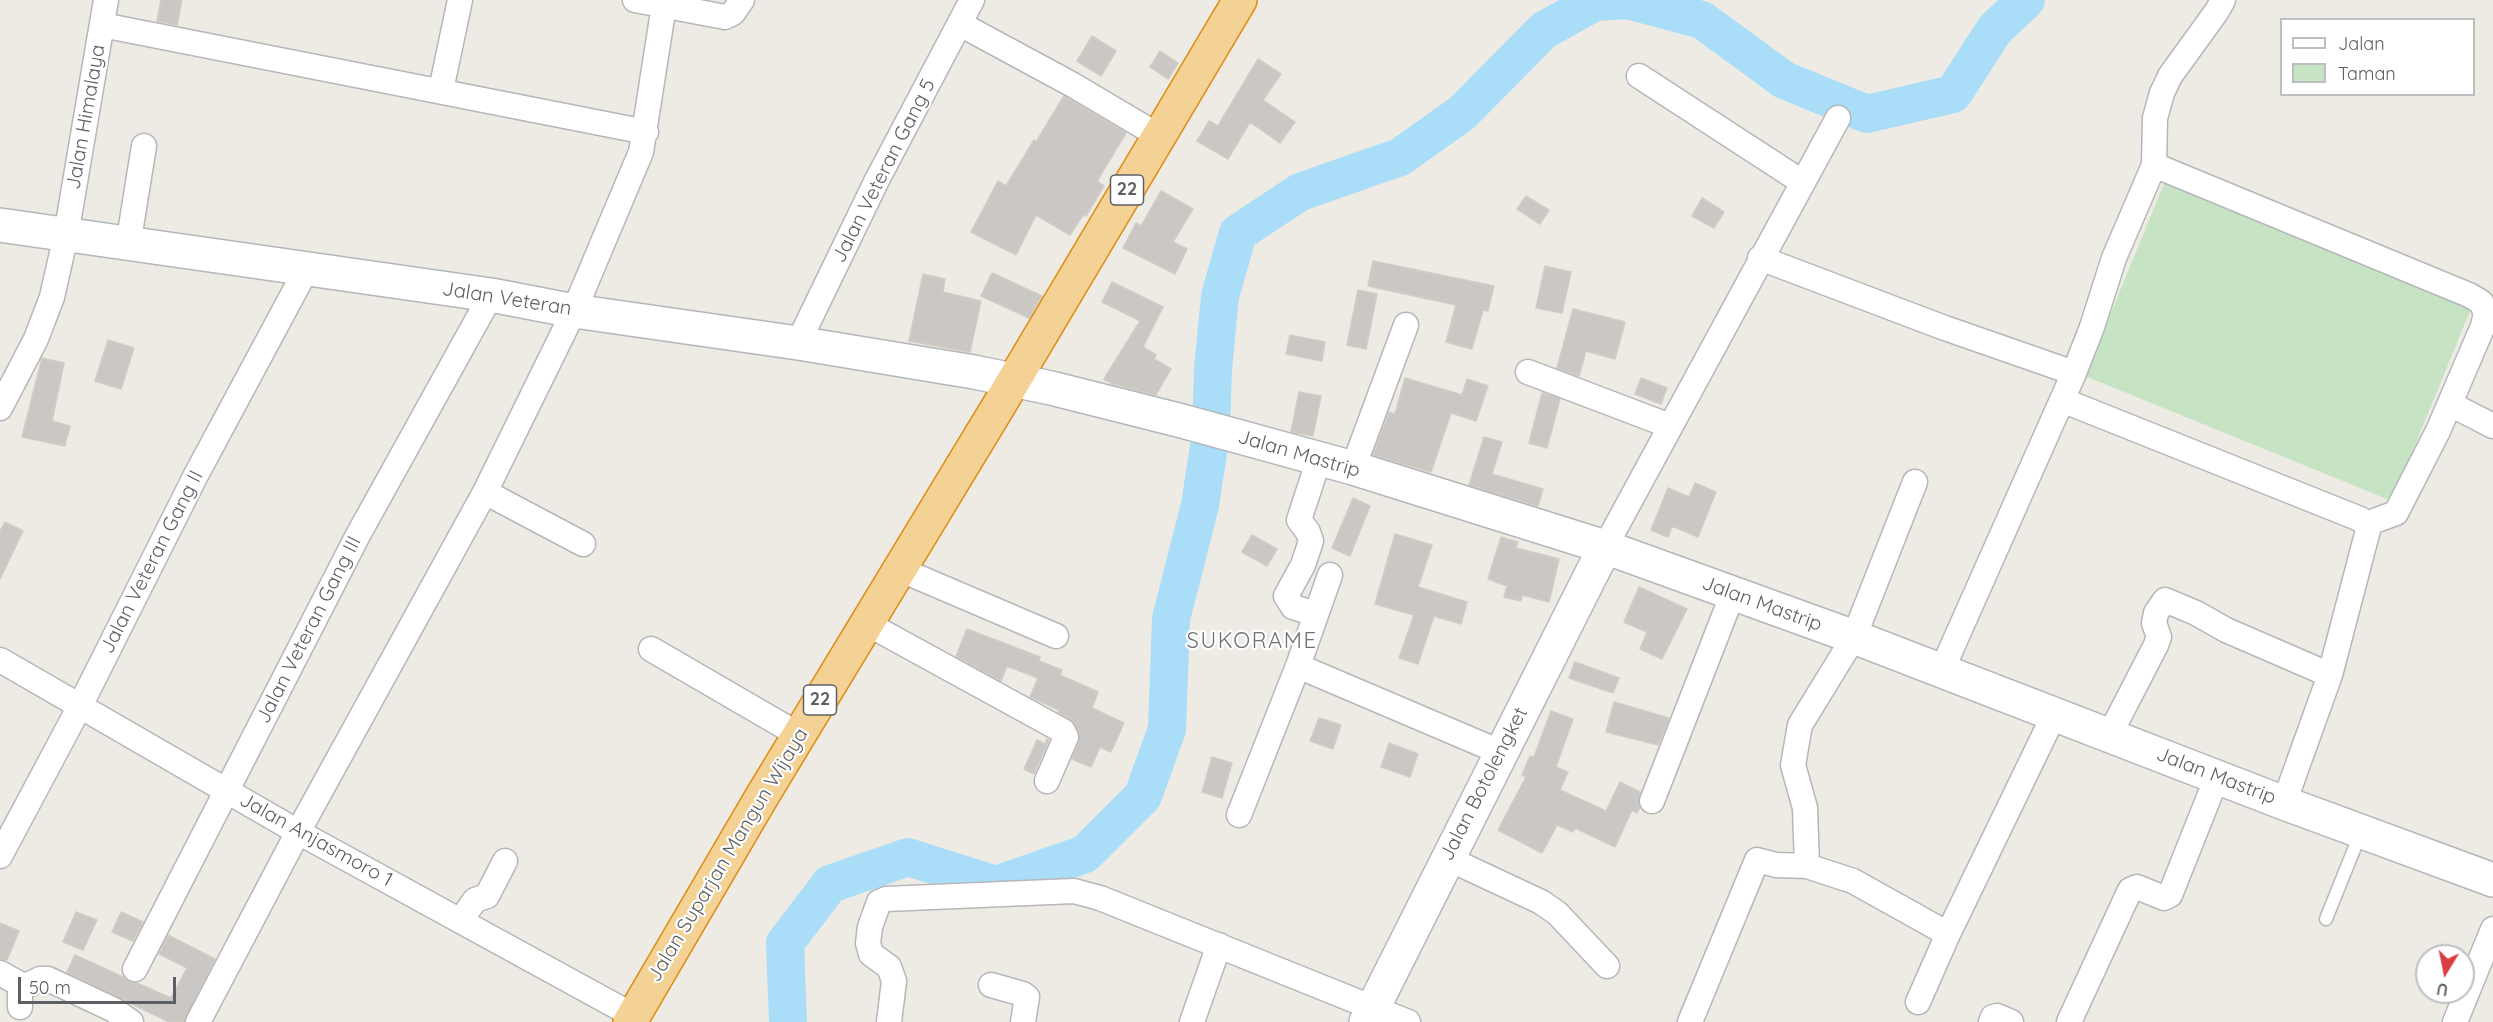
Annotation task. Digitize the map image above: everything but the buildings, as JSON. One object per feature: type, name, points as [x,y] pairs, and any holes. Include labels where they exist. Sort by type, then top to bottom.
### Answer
[{"type":"highway","name":"22","points":[[1013,380],[1240,0]]},
{"type":"highway","name":"Jalan Suparjan Mangun Wijaya","points":[[632,1019],[799,735],[1013,380]]},
{"type":"street","name":"Jalan Himalaya","points":[[0,408],[36,339],[52,297],[63,248],[106,0]]},
{"type":"street","points":[[441,90],[460,0]]},
{"type":"street","points":[[635,0],[725,16],[733,13],[742,0]]},
{"type":"street","name":"Jalan Veteran Gang 5","points":[[798,343],[877,180],[972,0]]},
{"type":"street","points":[[1941,672],[2062,400],[2092,327],[2114,258],[2154,165],[2155,118],[2162,93],[2170,76],[2223,0]]},
{"type":"street","points":[[198,1022],[298,832],[485,492],[574,311],[638,163],[646,132],[664,5]]},
{"type":"street","points":[[960,24],[1073,85],[1159,136]]},
{"type":"street","points":[[102,25],[646,132]]},
{"type":"street","points":[[1639,76],[1802,182]]},
{"type":"street","points":[[1605,547],[1838,118]]},
{"type":"street","points":[[128,245],[144,146]]},
{"type":"street","points":[[2154,165],[2469,295],[2481,302],[2486,313],[2483,326],[2450,404],[2396,513],[2366,524]]},
{"type":"street","name":"Jalan Veteran","points":[[0,225],[63,248],[128,245],[491,295],[574,311],[798,343],[1013,380]]},
{"type":"street","points":[[1760,258],[1942,327],[2073,372]]},
{"type":"street","name":"Jalan Veteran Gang II","points":[[0,856],[80,706],[196,475],[306,270]]},
{"type":"street","name":"Jalan Veteran Gang III","points":[[135,969],[358,535],[491,295]]},
{"type":"street","points":[[1353,468],[1406,326]]},
{"type":"street","points":[[1528,372],[1670,426]]},
{"type":"street","name":"Jalan Mastrip","points":[[1013,380],[1182,421],[1353,468],[1605,547],[1854,637],[2109,736],[2493,880]]},
{"type":"street","points":[[2062,400],[2360,519],[2366,524],[2368,530],[2330,675],[2284,802]]},
{"type":"street","points":[[2450,404],[2493,426]]},
{"type":"street","points":[[1316,614],[1293,607],[1286,596],[1303,565],[1311,542],[1308,532],[1299,520],[1319,459]]},
{"type":"street","points":[[1807,866],[1805,808],[1793,765],[1800,725],[1854,637],[1915,482]]},
{"type":"street","points":[[485,492],[583,544]]},
{"type":"street","name":"Jalan Botolengket","points":[[1370,1014],[1605,547]]},
{"type":"street","points":[[898,569],[1056,636]]},
{"type":"street","points":[[1239,815],[1298,666],[1330,575]]},
{"type":"street","points":[[1653,801],[1733,593]]},
{"type":"street","points":[[2109,736],[2156,645],[2158,636],[2154,623],[2156,613],[2165,600],[2196,613],[2234,634],[2330,675]]},
{"type":"street","points":[[866,623],[1063,731],[1066,737],[1047,781]]},
{"type":"street","points":[[651,649],[799,735]]},
{"type":"street","name":"Jalan Anjasmoro 1","points":[[0,660],[298,832],[461,920],[632,1019]]},
{"type":"street","points":[[1298,666],[1500,752]]},
{"type":"street","points":[[1918,1002],[1948,934],[2054,715]]},
{"type":"street","points":[[2069,1022],[2130,890],[2137,887],[2164,898],[2170,895],[2217,777]]},
{"type":"street","points":[[1447,858],[1541,902],[1557,914],[1607,966]]},
{"type":"street","points":[[1690,1022],[1755,862],[1760,860],[1776,865],[1807,866],[1853,881],[1948,934]]},
{"type":"street","points":[[461,920],[475,900],[487,896],[505,861]]},
{"type":"street","points":[[889,1022],[894,981],[889,967],[871,954],[868,943],[870,927],[879,902],[886,898],[1074,891],[1100,898],[1219,945],[1370,1014],[1408,1022]]},
{"type":"street","points":[[2455,1022],[2493,929]]},
{"type":"street","points":[[1192,1022],[1219,945]]},
{"type":"street","points":[[13,988],[28,985],[40,979],[48,979],[114,1010],[131,1022]]},
{"type":"street","points":[[992,985],[1023,993],[1027,997],[1029,1001],[1023,1022]]},
{"type":"street","points":[[1991,1022],[1993,1017],[1997,1016],[2011,1022]]},
{"type":"lane","points":[[2326,919],[2361,831]]},
{"type":"green space","points":[[2166,179],[2473,304],[2392,501],[2085,376]]},
{"type":"waterway","points":[[1627,0],[1702,20],[1784,80],[1867,114],[1953,94],[1995,29],[2026,0]]},
{"type":"waterway","points":[[788,1022],[785,943],[830,884],[908,857],[996,885],[1085,854],[1143,796],[1167,729],[1171,619],[1200,505],[1211,433],[1213,369],[1220,296],[1238,233],[1300,192],[1400,157],[1462,113],[1544,30],[1595,2],[1627,0]]},
{"type":"district","name":"SUKORAME","points":[[1252,641]]}]
